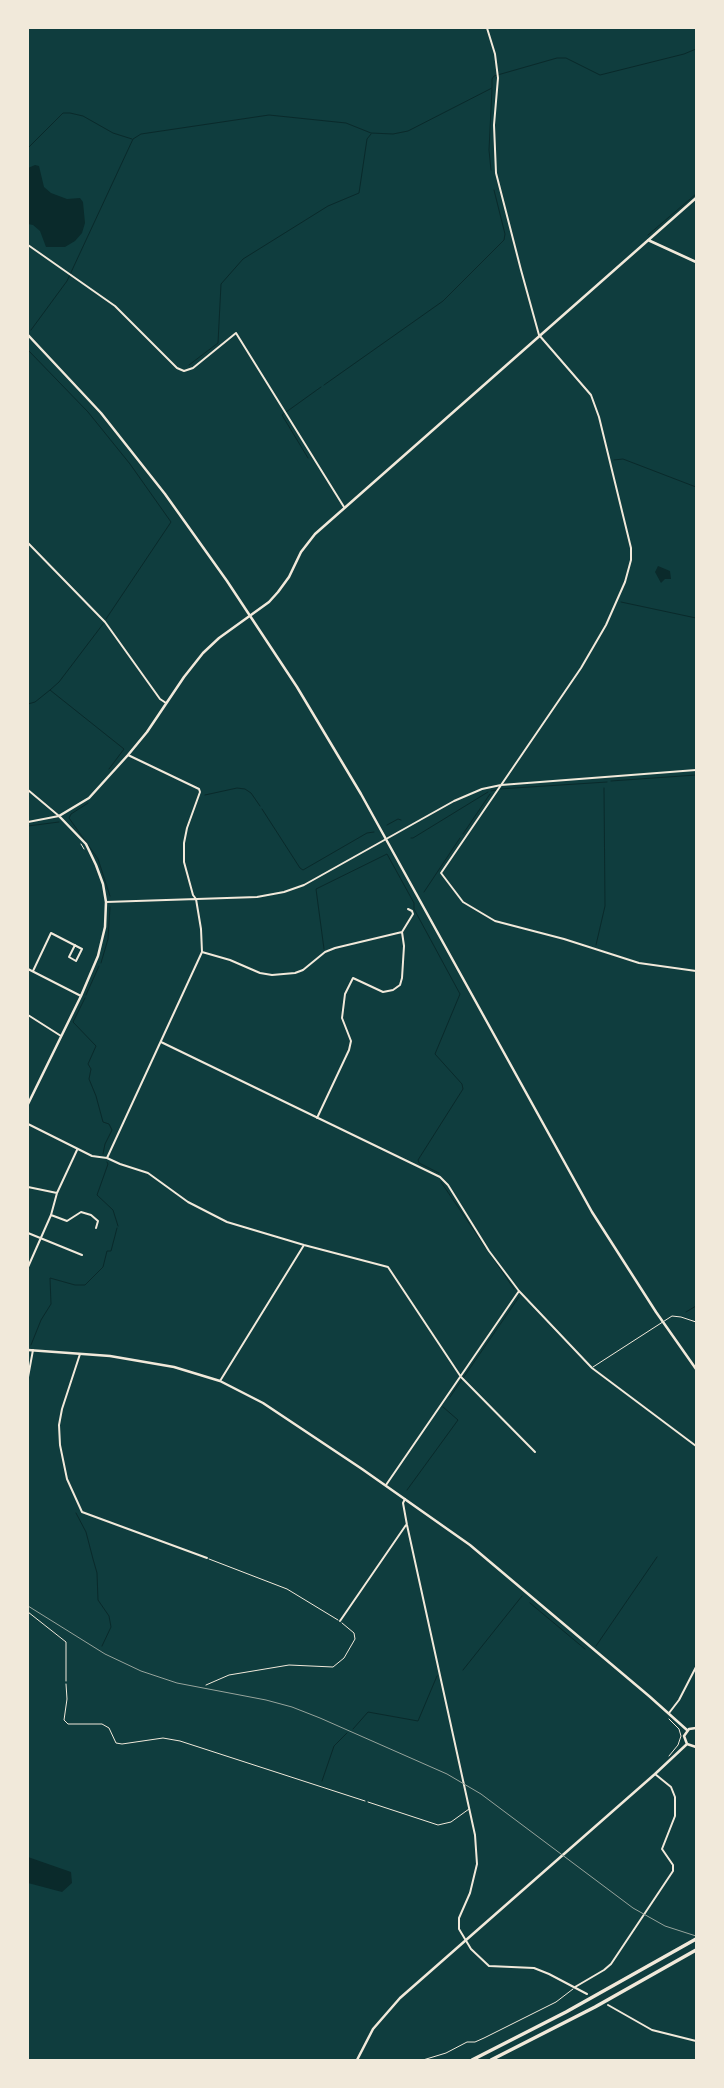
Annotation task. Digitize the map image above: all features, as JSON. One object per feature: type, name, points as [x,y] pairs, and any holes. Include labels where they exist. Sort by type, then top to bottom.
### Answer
[{"type":"highway","points":[[472,2060],[601,1994],[696,1940]]},
{"type":"highway","points":[[491,2060],[609,1999],[696,1950]]},
{"type":"street","points":[[487,28],[495,54],[498,72],[494,125],[496,173],[539,335],[591,395],[599,417],[631,548],[631,560],[625,582],[602,631],[581,668],[441,873],[463,902],[488,918],[501,923],[564,939],[639,962],[696,971]]},
{"type":"street","points":[[28,822],[59,816],[89,798],[128,755],[203,653],[219,638],[239,622],[259,609],[278,592],[289,577],[301,552],[315,534],[696,198]]},
{"type":"street","points":[[648,240],[696,262]]},
{"type":"street","points":[[28,245],[115,306],[177,368],[184,371],[193,368],[236,333],[344,507]]},
{"type":"street","points":[[28,335],[101,413],[165,494],[227,581],[297,687],[371,813],[592,1212],[656,1312],[696,1369]]},
{"type":"street","points":[[28,543],[105,622],[160,699],[166,703]]},
{"type":"street","points":[[106,1158],[202,952],[201,929],[196,899],[193,895],[184,862],[184,842],[192,810],[200,792],[199,789],[128,755]]},
{"type":"street","points":[[106,902],[257,897],[284,892],[304,885],[471,793],[501,785],[696,770]]},
{"type":"street","points":[[28,790],[59,816],[86,844],[103,884],[106,902],[105,927],[98,956],[81,996],[28,1104]]},
{"type":"street","points":[[317,1118],[349,1050],[351,1041],[342,1018],[345,994],[353,978],[383,992],[394,990],[400,985],[402,978],[404,946],[402,932],[413,914],[408,908]]},
{"type":"street","points":[[202,952],[230,960],[260,973],[286,975],[303,970],[325,952],[402,932]]},
{"type":"street","points":[[32,971],[51,933],[75,945],[82,949],[76,961],[69,957],[75,945]]},
{"type":"street","points":[[28,969],[81,996]]},
{"type":"street","points":[[28,1015],[61,1036]]},
{"type":"street","points":[[161,1042],[440,1178],[448,1185],[489,1250],[519,1291],[592,1368],[696,1446]]},
{"type":"street","points":[[28,1124],[77,1150],[92,1156],[106,1158],[148,1173],[188,1202],[227,1222],[304,1245],[388,1267],[461,1377],[535,1452]]},
{"type":"street","points":[[28,1267],[51,1215],[57,1193],[77,1150]]},
{"type":"street","points":[[28,1187],[57,1193]]},
{"type":"street","points":[[51,1215],[67,1221],[81,1212],[91,1215],[98,1221],[96,1228]]},
{"type":"street","points":[[28,1233],[82,1255]]},
{"type":"street","points":[[220,1381],[304,1245]]},
{"type":"street","points":[[386,1485],[519,1291]]},
{"type":"street","points":[[28,1350],[81,1353],[132,1359],[174,1367],[220,1381],[263,1403],[386,1485],[470,1545],[663,1711],[669,1713],[687,1730]]},
{"type":"street","points":[[28,1377],[33,1350]]},
{"type":"street","points":[[81,1353],[59,1425],[60,1445],[67,1479],[82,1512],[207,1558]]},
{"type":"street","points":[[405,1499],[404,1503],[407,1525],[475,1835],[477,1864],[470,1893],[459,1918],[459,1929],[465,1940],[480,1959],[489,1966],[534,1968],[587,1994]]},
{"type":"street","points":[[340,1622],[407,1525]]},
{"type":"street","points":[[669,1713],[679,1700],[696,1667]]},
{"type":"street","points":[[687,1730],[696,1728]]},
{"type":"street","points":[[687,1730],[684,1736],[687,1744]]},
{"type":"street","points":[[687,1744],[696,1747]]},
{"type":"street","points":[[357,2060],[368,2036],[387,2010],[655,1774],[687,1744]]},
{"type":"street","points":[[574,1987],[604,1970],[611,1964],[673,1871],[672,1865],[664,1854],[662,1845],[675,1816],[675,1797],[671,1787],[655,1774]]},
{"type":"street","points":[[608,2005],[652,2030],[696,2040]]},
{"type":"lane","points":[[592,1368],[672,1316],[681,1317],[696,1322]]},
{"type":"lane","points":[[28,1612],[66,1642],[66,1681]]},
{"type":"lane","points":[[368,1802],[438,1825],[451,1822],[470,1808]]},
{"type":"path","points":[[80,842],[85,850]]},
{"type":"path","points":[[206,1685],[229,1675],[289,1665],[333,1667],[344,1658],[355,1638],[354,1633],[340,1622],[287,1589],[207,1558]]},
{"type":"path","points":[[66,1681],[67,1699],[64,1720],[68,1724],[102,1724],[109,1728],[116,1743],[122,1744],[163,1738],[180,1741],[368,1802]]},
{"type":"path","points":[[663,1711],[679,1729],[681,1736],[678,1745],[670,1754],[667,1763]]},
{"type":"path","points":[[423,2060],[446,2053],[467,2042],[474,2042],[484,2038],[556,2002],[572,1991],[574,1987]]},
{"type":"water","points":[[35,165],[39,166],[44,187],[51,193],[67,199],[80,198],[83,202],[85,223],[82,233],[75,241],[65,247],[46,247],[40,231],[33,225],[28,224],[28,168]]},
{"type":"water","points":[[658,566],[670,571],[671,579],[665,579],[661,583],[655,572]]},
{"type":"water","points":[[28,1857],[71,1872],[72,1883],[62,1892],[28,1883]]},
{"type":"waterway","points":[[31,330],[67,281],[133,139],[141,134],[269,115],[346,123],[371,133],[393,134],[408,131],[492,88],[492,79],[494,76],[557,58],[566,58],[600,75],[684,54],[696,49]]},
{"type":"waterway","points":[[491,170],[489,150],[492,89]]},
{"type":"waterway","points":[[28,148],[63,113],[83,116],[113,133],[132,139]]},
{"type":"waterway","points":[[189,365],[218,343],[221,284],[243,259],[328,206],[359,193],[367,139],[371,134]]},
{"type":"waterway","points":[[324,385],[443,301],[504,240],[505,234],[494,190]]},
{"type":"waterway","points":[[648,235],[696,194]]},
{"type":"waterway","points":[[28,350],[88,412],[130,464],[171,522],[106,619]]},
{"type":"waterway","points":[[308,458],[282,415],[321,387]]},
{"type":"waterway","points":[[614,460],[623,459],[696,487]]},
{"type":"waterway","points":[[621,602],[696,618]]},
{"type":"waterway","points":[[103,624],[59,682],[50,690],[124,749],[109,769]]},
{"type":"waterway","points":[[28,704],[35,702],[50,690]]},
{"type":"waterway","points":[[611,781],[696,775]]},
{"type":"waterway","points":[[499,789],[607,782]]},
{"type":"waterway","points":[[205,795],[237,788],[245,789],[251,793],[260,806]]},
{"type":"waterway","points":[[596,945],[605,906],[604,788]]},
{"type":"waterway","points":[[491,791],[496,790]]},
{"type":"waterway","points":[[411,838],[488,792]]},
{"type":"waterway","points":[[463,834],[490,794]]},
{"type":"waterway","points":[[88,803],[71,814],[69,818],[98,859],[110,896]]},
{"type":"waterway","points":[[262,809],[300,868],[303,870],[367,833],[374,832]]},
{"type":"waterway","points":[[387,825],[398,819],[401,820]]},
{"type":"waterway","points":[[28,826],[59,822]]},
{"type":"waterway","points":[[424,892],[460,838]]},
{"type":"waterway","points":[[324,949],[316,889],[387,854],[414,903],[414,909],[460,994],[435,1054],[462,1084],[463,1089],[418,1160],[419,1163],[439,1173]]},
{"type":"waterway","points":[[101,963],[108,939],[110,907]]},
{"type":"waterway","points":[[86,995],[99,966]]},
{"type":"waterway","points":[[85,998],[73,1022],[96,1046],[88,1064],[91,1069],[89,1079],[96,1096],[103,1122],[109,1124],[112,1130],[105,1144],[103,1154]]},
{"type":"waterway","points":[[107,1162],[108,1164],[97,1195],[113,1210],[118,1226]]},
{"type":"waterway","points":[[441,1182],[486,1248]]},
{"type":"waterway","points":[[31,1345],[41,1320],[51,1304],[50,1278],[75,1285],[85,1285],[103,1267],[107,1251],[111,1251],[117,1228]]},
{"type":"waterway","points":[[491,1255],[514,1289]]},
{"type":"waterway","points":[[450,1397],[519,1297]]},
{"type":"waterway","points":[[686,1312],[696,1306]]},
{"type":"waterway","points":[[407,1490],[458,1420],[443,1407]]},
{"type":"waterway","points":[[76,1513],[86,1532],[97,1573],[98,1600],[109,1616],[111,1627],[102,1646]]},
{"type":"waterway","points":[[596,1646],[657,1557]]},
{"type":"waterway","points":[[463,1670],[522,1596]]},
{"type":"waterway","points":[[530,1603],[585,1649]]},
{"type":"waterway","points":[[353,1729],[368,1712],[418,1721],[437,1676]]},
{"type":"waterway","points":[[322,1781],[334,1746],[347,1733]]},
{"type":"railway","points":[[28,1606],[105,1654],[141,1671],[177,1683],[266,1700],[292,1707],[447,1774],[481,1794],[633,1908],[665,1926],[696,1936]]}]
